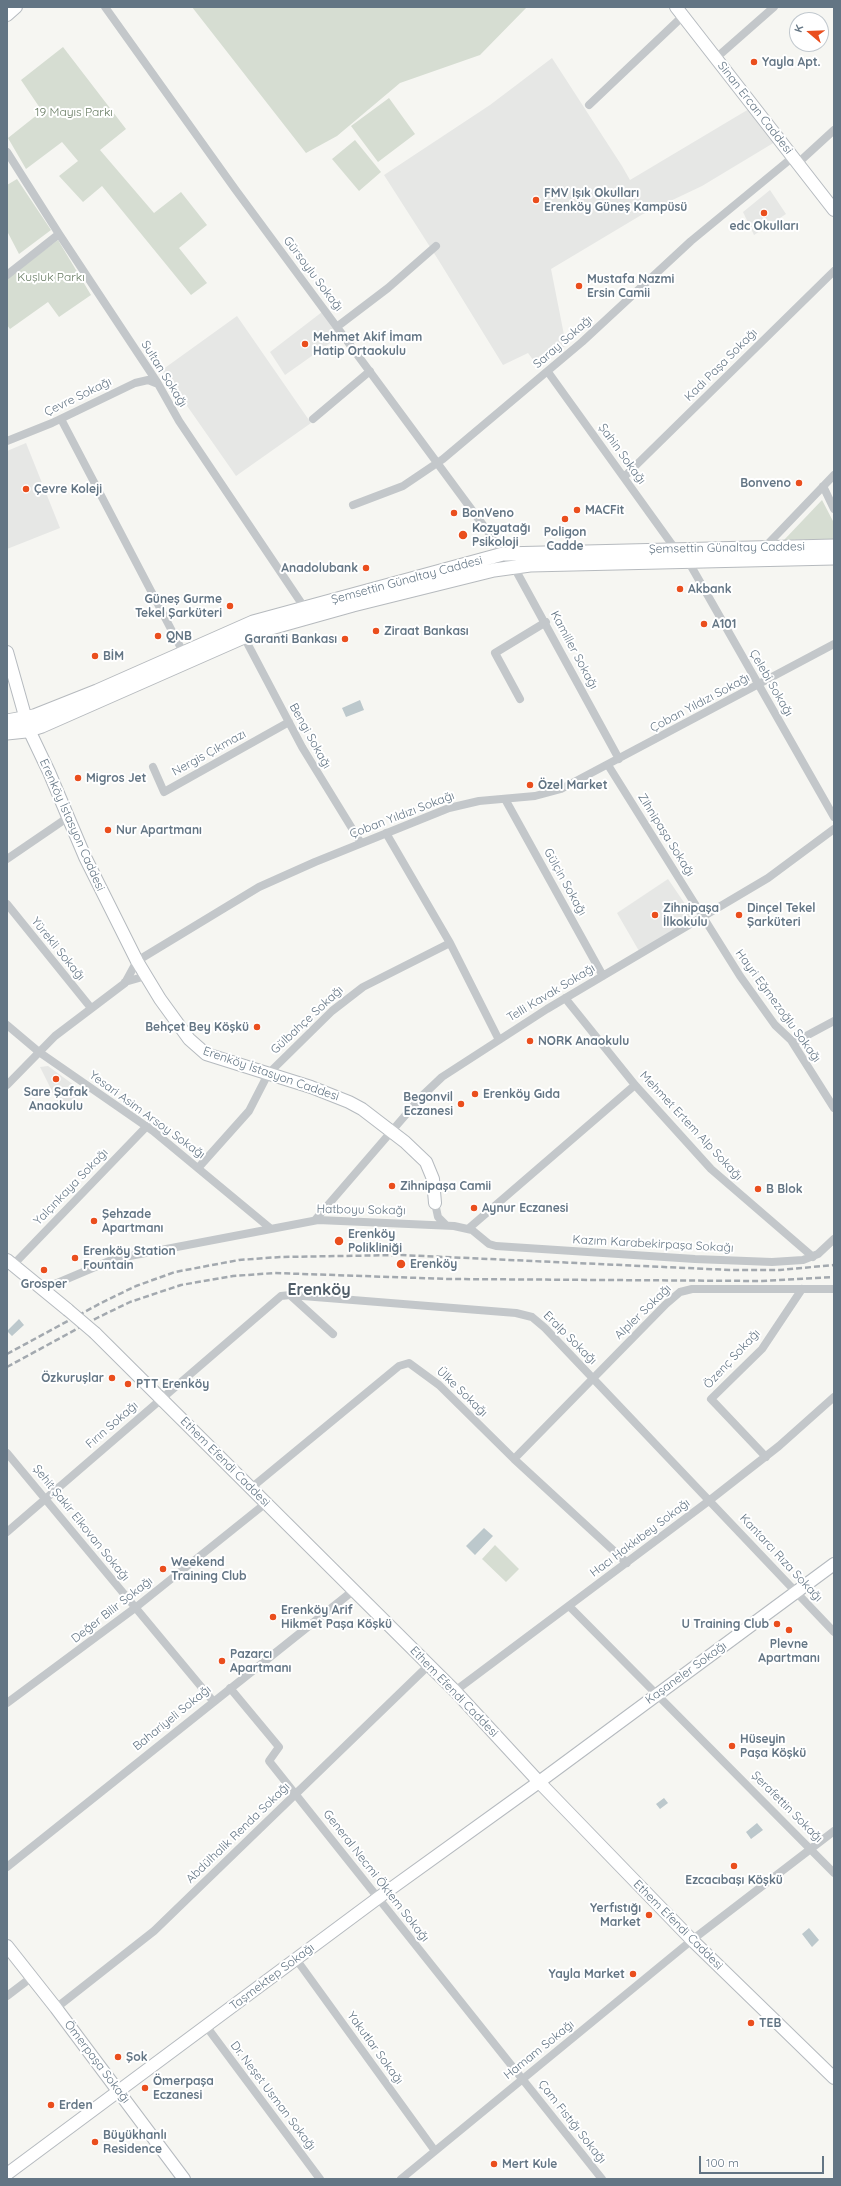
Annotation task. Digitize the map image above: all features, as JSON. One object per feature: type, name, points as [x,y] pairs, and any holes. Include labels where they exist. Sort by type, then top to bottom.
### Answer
[{"type":"main road","name":"Şemsettin Günaltay Caddesi","points":[[7,733],[247,624],[505,554],[763,549],[834,546]]},
{"type":"main road","name":"Şemsettin Günaltay Caddesi","points":[[7,721],[27,724],[244,637],[353,605],[466,577],[514,567],[834,558]]},
{"type":"street","points":[[7,15],[16,7]]},
{"type":"street","name":"Gürsoylu Sokağı","points":[[105,7],[235,189],[338,326],[437,464],[505,554]]},
{"type":"street","points":[[716,58],[774,7]]},
{"type":"street","points":[[589,104],[680,12]]},
{"type":"street","name":"Sinan Ercan Caddesi","points":[[680,12],[834,210]]},
{"type":"street","name":"Saray Sokağı","points":[[353,505],[402,486],[437,464],[548,372],[684,248],[834,130]]},
{"type":"street","name":"Sultan Sokağı","points":[[7,152],[158,385],[176,416],[304,608]]},
{"type":"street","points":[[7,275],[59,234]]},
{"type":"street","points":[[338,326],[388,288],[436,246]]},
{"type":"street","name":"Kadı Paşa Sokağı","points":[[624,478],[834,271]]},
{"type":"street","points":[[135,382],[143,375],[144,364]]},
{"type":"street","points":[[313,419],[370,371]]},
{"type":"street","name":"Şahin Sokağı","points":[[548,372],[676,550]]},
{"type":"street","name":"Çevre Sokağı","points":[[7,441],[60,419],[135,382],[150,380],[158,385]]},
{"type":"street","points":[[60,419],[183,652]]},
{"type":"street","points":[[763,549],[834,475]]},
{"type":"street","points":[[823,486],[834,509]]},
{"type":"street","points":[[687,561],[690,553],[698,550]]},
{"type":"street","name":"Kamiller Sokağı","points":[[505,554],[546,622],[619,759]]},
{"type":"street","name":"Çelebi Sokağı","points":[[687,561],[834,817]]},
{"type":"street","points":[[520,699],[495,653],[546,622]]},
{"type":"street","name":"Bengi Sokağı","points":[[244,637],[314,768],[361,843]]},
{"type":"street","name":"Çoban Yıldızı Sokağı","points":[[137,961],[263,885],[361,843],[455,806],[470,802],[535,796],[558,790],[758,686],[834,644]]},
{"type":"street","name":"Erenköy İstasyon Caddesi","points":[[7,652],[27,724],[49,772],[67,818],[137,961],[167,1010],[199,1050],[349,1102],[391,1131],[429,1166],[434,1179],[435,1202],[431,1216],[422,1223]]},
{"type":"street","name":"Nergis Çıkmazı","points":[[152,767],[164,792],[289,722]]},
{"type":"street","name":"Zihnipaşa Sokağı","points":[[608,765],[703,917]]},
{"type":"street","name":"Gülçin Sokağı","points":[[505,799],[603,976]]},
{"type":"street","points":[[7,858],[67,818]]},
{"type":"street","name":"Telli Kavak Sokağı","points":[[315,1220],[391,1131],[438,1080],[565,998],[779,871],[834,829]]},
{"type":"street","points":[[386,833],[450,943],[498,1040]]},
{"type":"street","name":"Yürekli Sokağı","points":[[7,904],[91,1008]]},
{"type":"street","name":"Hayri Eğmezoğlu Sokağı","points":[[703,917],[753,996],[777,1027],[793,1044],[834,1108]]},
{"type":"street","name":"Gülbahçe Sokağı","points":[[199,1167],[249,1111],[268,1074],[332,1011],[363,987],[450,943]]},
{"type":"street","points":[[7,1085],[60,1032],[124,982],[137,961]]},
{"type":"street","points":[[124,982],[146,976]]},
{"type":"street","name":"Mehmet Ertem Alp Sokağı","points":[[565,998],[635,1086],[718,1176],[813,1257]]},
{"type":"street","points":[[793,1044],[834,1021]]},
{"type":"street","name":"Yesari Asim Arsoy Sokağı","points":[[7,1025],[39,1052],[147,1126],[199,1167],[270,1228]]},
{"type":"street","points":[[468,1229],[635,1086]]},
{"type":"street","name":"Yalçınkaya Sokağı","points":[[10,1262],[147,1126]]},
{"type":"street","points":[[435,1202],[438,1217],[447,1225]]},
{"type":"street","name":"Hatboyu Sokağı","points":[[43,1289],[114,1259],[315,1220],[422,1223],[447,1225],[468,1229]]},
{"type":"street","name":"Kazım Karabekirpaşa Sokağı","points":[[468,1229],[489,1244],[496,1246],[777,1262],[813,1257]]},
{"type":"street","points":[[813,1257],[834,1239]]},
{"type":"street","points":[[10,1262],[43,1289]]},
{"type":"street","name":"Ethem Efendi Caddesi","points":[[43,1289],[94,1333],[354,1590],[455,1691],[539,1782],[692,1940],[834,2078]]},
{"type":"street","name":"Alpler Sokağı","points":[[514,1459],[669,1300],[683,1291],[692,1289],[834,1289]]},
{"type":"street","name":"Özenç Sokağı","points":[[766,1457],[711,1399],[762,1349],[802,1289]]},
{"type":"street","name":"Fırın Sokağı","points":[[7,1532],[276,1299],[282,1295],[290,1295]]},
{"type":"street","points":[[290,1295],[333,1334]]},
{"type":"street","name":"Eralp Sokağı","points":[[290,1295],[443,1306],[528,1316],[541,1325],[710,1500]]},
{"type":"street","name":"Ülke Sokağı","points":[[251,1488],[405,1363],[415,1366],[439,1385],[514,1459],[627,1563]]},
{"type":"street","name":"Hacı Hakkıbey Sokağı","points":[[455,1691],[766,1457],[834,1397]]},
{"type":"street","name":"Şehit Şakir Elkovan Sokağı","points":[[7,1453],[46,1498],[213,1701]]},
{"type":"street","name":"Kantarcı Rıza Sokağı","points":[[710,1500],[834,1632]]},
{"type":"street","name":"Değer Bilir Sokağı","points":[[7,1702],[135,1608],[266,1503]]},
{"type":"street","name":"Kaşaneler Sokağı","points":[[539,1782],[834,1564]]},
{"type":"street","name":"Bahariyeli Sokağı","points":[[7,1867],[213,1701],[354,1590]]},
{"type":"street","name":"Şerafettin Sokağı","points":[[569,1606],[811,1848],[834,1873]]},
{"type":"street","name":"Abdülhalik Renda Sokağı","points":[[56,2008],[150,1935],[429,1665]]},
{"type":"street","name":"General Necmi Öktem Sokağı","points":[[230,1688],[279,1747],[269,1761],[522,2079]]},
{"type":"street","name":"Taşmektep Sokağı","points":[[7,2174],[120,2092],[378,1898],[539,1782]]},
{"type":"street","name":"Hamam Sokağı","points":[[401,2179],[692,1940],[834,1831]]},
{"type":"street","name":"Ömerpaşa Sokağı","points":[[7,1946],[120,2092],[184,2179]]},
{"type":"street","name":"Yakutlar Sokağı","points":[[296,1959],[435,2151]]},
{"type":"street","points":[[7,1996],[32,1977]]},
{"type":"street","name":"Dr. Neşet Usman Sokağı","points":[[206,2026],[320,2179]]},
{"type":"street","name":"Çam Fıstığı Sokağı","points":[[522,2079],[602,2179]]},
{"type":"shaded area","name":"FMV Işık Okulları Erenköy Güneş Kampüsü","points":[[552,58],[630,180],[749,109],[775,142],[702,186],[643,214],[551,269],[566,345],[539,368],[528,353],[503,365],[384,175],[490,105]]},
{"type":"shaded area","name":"edc Okulları","points":[[770,190],[786,214],[754,235],[743,212]]},
{"type":"shaded area","name":"Mehmet Akif İmam Hatip Ortaokulu","points":[[322,312],[340,336],[285,375],[270,352]]},
{"type":"shaded area","points":[[237,316],[311,423],[236,476],[162,370]]},
{"type":"shaded area","name":"Çevre Koleji","points":[[26,443],[60,528],[7,549],[7,451]]},
{"type":"shaded area","points":[[360,700],[364,710],[346,717],[342,708]]},
{"type":"shaded area","name":"Zihnipaşa İlkokulu","points":[[668,879],[694,917],[639,951],[617,913]]},
{"type":"shaded area","name":"Sare Şafak Anaokulu","points":[[48,1066],[86,1094],[59,1105],[40,1067]]},
{"type":"shaded area","points":[[19,1319],[24,1325],[12,1336],[7,1331]]},
{"type":"shaded area","points":[[484,1528],[493,1536],[475,1555],[466,1546]]},
{"type":"shaded area","points":[[664,1798],[668,1803],[660,1809],[656,1804]]},
{"type":"shaded area","points":[[757,1823],[763,1830],[751,1839],[746,1832]]},
{"type":"shaded area","points":[[809,1928],[819,1940],[812,1947],[802,1934]]},
{"type":"green space","points":[[192,7],[527,7],[480,55],[400,83],[337,136],[306,153]]},
{"type":"green space","name":"19 Mayıs Parkı","points":[[63,47],[126,129],[100,150],[154,213],[181,192],[207,225],[179,248],[207,283],[191,295],[102,186],[83,202],[59,176],[78,161],[62,142],[26,169],[8,138],[42,111],[21,80]]},
{"type":"green space","points":[[389,98],[415,134],[378,162],[351,126]]},
{"type":"green space","points":[[355,140],[381,172],[359,191],[332,159]]},
{"type":"green space","points":[[17,179],[51,230],[19,254],[7,231],[7,185]]},
{"type":"green space","name":"Kuşluk Parkı","points":[[58,240],[91,295],[59,317],[48,302],[10,329],[7,325],[7,278]]},
{"type":"green space","points":[[822,500],[834,523],[834,539],[784,540]]},
{"type":"green space","points":[[495,1545],[519,1569],[506,1582],[482,1559]]},
{"type":"railway","points":[[7,1354],[101,1303],[136,1286],[175,1272],[239,1260],[280,1257],[401,1255],[730,1270],[780,1270],[834,1265]]},
{"type":"railway","points":[[7,1367],[97,1318],[130,1302],[181,1285],[233,1276],[275,1273],[449,1279],[762,1281],[834,1277]]},
{"type":"place","name":"Yayla Apt.","points":[[754,62]]},
{"type":"place","name":"FMV Işık Okulları Erenköy Güneş Kampüsü","points":[[536,200]]},
{"type":"place","name":"edc Okulları","points":[[764,213]]},
{"type":"place","name":"Mustafa Nazmi Ersin Camii","points":[[579,286]]},
{"type":"place","name":"Mehmet Akif İmam Hatip Ortaokulu","points":[[305,344]]},
{"type":"place","name":"Bonveno","points":[[799,483]]},
{"type":"place","name":"Çevre Koleji","points":[[26,489]]},
{"type":"place","name":"MACFit","points":[[577,510]]},
{"type":"place","name":"BonVeno","points":[[454,513]]},
{"type":"place","name":"Poligon Cadde","points":[[565,519]]},
{"type":"place","name":"Kozyatağı Psikoloji","points":[[463,535]]},
{"type":"place","name":"Anadolubank","points":[[366,568]]},
{"type":"place","name":"Akbank","points":[[680,589]]},
{"type":"place","name":"Güneş Gurme Tekel Şarküteri","points":[[230,606]]},
{"type":"place","name":"A101","points":[[704,624]]},
{"type":"place","name":"Ziraat Bankası","points":[[376,631]]},
{"type":"place","name":"QNB","points":[[158,636]]},
{"type":"place","name":"Garanti Bankası","points":[[345,639]]},
{"type":"place","name":"BİM","points":[[95,656]]},
{"type":"place","name":"Migros Jet","points":[[78,778]]},
{"type":"place","name":"Özel Market","points":[[530,785]]},
{"type":"place","name":"Nur Apartmanı","points":[[108,830]]},
{"type":"place","name":"Zihnipaşa İlkokulu","points":[[655,915]]},
{"type":"place","name":"Dinçel Tekel Şarküteri","points":[[739,915]]},
{"type":"place","name":"Behçet Bey Köşkü","points":[[257,1027]]},
{"type":"place","name":"NORK Anaokulu","points":[[530,1041]]},
{"type":"place","name":"Sare Şafak Anaokulu","points":[[56,1079]]},
{"type":"place","name":"Erenköy Gıda","points":[[475,1094]]},
{"type":"place","name":"Begonvil Eczanesi","points":[[461,1104]]},
{"type":"place","name":"Zihnipaşa Camii","points":[[392,1186]]},
{"type":"place","name":"B Blok","points":[[758,1189]]},
{"type":"place","name":"Aynur Eczanesi","points":[[474,1208]]},
{"type":"place","name":"Şehzade Apartmanı","points":[[94,1221]]},
{"type":"place","name":"Erenköy Polikliniği","points":[[339,1241]]},
{"type":"place","name":"Erenköy Station Fountain","points":[[75,1258]]},
{"type":"place","name":"Erenköy","points":[[401,1264]]},
{"type":"place","name":"Grosper","points":[[44,1270]]},
{"type":"place","name":"Özkuruşlar","points":[[112,1378]]},
{"type":"place","name":"PTT Erenköy","points":[[128,1384]]},
{"type":"place","name":"Weekend Training Club","points":[[163,1569]]},
{"type":"place","name":"Erenköy Arif Hikmet Paşa Köşkü","points":[[273,1617]]},
{"type":"place","name":"U Training Club","points":[[777,1624]]},
{"type":"place","name":"Plevne Apartmanı","points":[[789,1630]]},
{"type":"place","name":"Pazarcı Apartmanı","points":[[222,1661]]},
{"type":"place","name":"Hüseyin Paşa Köşkü","points":[[732,1746]]},
{"type":"place","name":"Ezcacıbaşı Köşkü","points":[[734,1866]]},
{"type":"place","name":"Yerfıstığı Market","points":[[649,1915]]},
{"type":"place","name":"Yayla Market","points":[[633,1974]]},
{"type":"place","name":"TEB","points":[[751,2023]]},
{"type":"place","name":"Şok","points":[[118,2057]]},
{"type":"place","name":"Ömerpaşa Eczanesi","points":[[145,2088]]},
{"type":"place","name":"Erden","points":[[51,2105]]},
{"type":"place","name":"Büyükhanlı Residence","points":[[95,2142]]},
{"type":"place","name":"Mert Kule","points":[[494,2164]]},
{"type":"district","name":"Erenköy","points":[[319,1290]]}]
